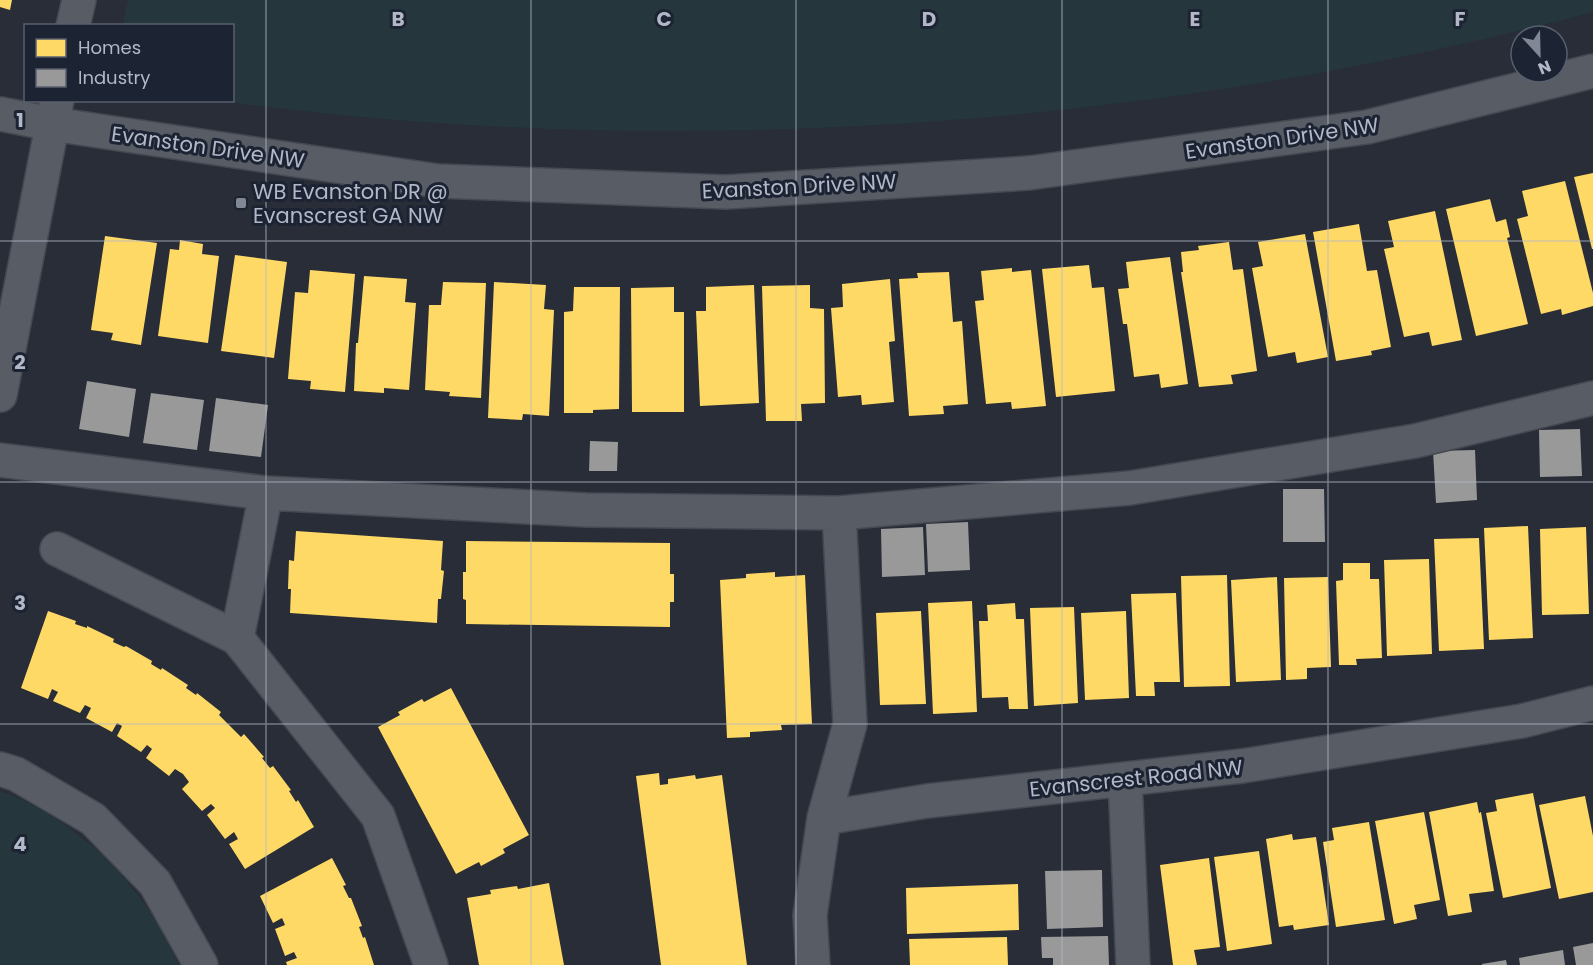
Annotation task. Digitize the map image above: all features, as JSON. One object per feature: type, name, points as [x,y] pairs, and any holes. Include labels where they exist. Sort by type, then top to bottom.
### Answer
[{"type":"street","points":[[74,24],[79,0]]},
{"type":"street","name":"Evanston Drive NW","points":[[0,114],[54,112],[438,181],[726,192],[1029,173],[1355,129],[1593,71]]},
{"type":"street","points":[[0,395],[54,112]]},
{"type":"street","points":[[0,460],[266,493],[586,510],[839,513],[1130,488],[1415,441],[1593,398]]},
{"type":"street","points":[[237,638],[266,493]]},
{"type":"street","points":[[813,965],[810,915],[824,818],[850,723],[839,513]]},
{"type":"street","points":[[57,549],[237,638],[378,816],[431,965]]},
{"type":"street","name":"Evanscrest Road NW","points":[[824,818],[927,801],[1242,766],[1522,721],[1593,703]]},
{"type":"street","points":[[0,769],[16,774],[93,819],[155,883],[201,965]]},
{"type":"street","points":[[1125,779],[1133,965]]},
{"type":"shaded area","points":[[128,0],[1593,0],[1593,12],[1543,24],[1509,24],[1509,32],[1426,52],[1257,83],[1085,107],[912,123],[738,130],[565,129],[392,119],[231,102],[234,102],[234,24],[123,24]]},
{"type":"shaded area","points":[[0,791],[40,809],[59,821],[111,864],[145,905],[179,965],[0,965]]},
{"type":"building: Homes","points":[[0,0],[12,0],[10,10],[0,7]]},
{"type":"building: Homes","points":[[1593,173],[1593,249],[1592,249],[1574,177]]},
{"type":"building: Homes","points":[[1565,181],[1593,293],[1593,306],[1562,315],[1561,309],[1541,314],[1517,219],[1528,216],[1522,191]]},
{"type":"building: Homes","points":[[1490,199],[1496,222],[1506,219],[1510,237],[1507,238],[1528,324],[1476,336],[1446,209]]},
{"type":"building: Homes","points":[[1435,211],[1462,340],[1432,346],[1429,332],[1404,337],[1384,249],[1394,247],[1388,221]]},
{"type":"building: Homes","points":[[1359,224],[1367,271],[1377,270],[1391,347],[1371,351],[1372,355],[1336,361],[1313,232]]},
{"type":"building: Homes","points":[[1305,234],[1328,357],[1297,363],[1295,352],[1268,357],[1252,268],[1263,266],[1258,242]]},
{"type":"building: Homes","points":[[105,236],[157,243],[141,345],[111,340],[113,333],[91,330]]},
{"type":"building: Homes","points":[[180,240],[203,244],[202,254],[219,256],[208,343],[158,336],[170,249],[179,250]]},
{"type":"building: Homes","points":[[1229,242],[1233,270],[1243,269],[1257,371],[1231,375],[1233,384],[1199,387],[1181,272],[1183,272],[1181,252],[1199,250],[1198,246]]},
{"type":"building: Homes","points":[[235,255],[287,262],[274,358],[221,351]]},
{"type":"building: Homes","points":[[1170,257],[1188,384],[1161,388],[1159,374],[1134,377],[1127,324],[1123,324],[1118,289],[1129,288],[1126,262]]},
{"type":"building: Homes","points":[[1089,265],[1092,288],[1104,287],[1115,391],[1056,397],[1042,269]]},
{"type":"building: Homes","points":[[1012,268],[1012,272],[1031,270],[1046,406],[1012,409],[1011,402],[986,404],[975,301],[984,300],[981,271]]},
{"type":"building: Homes","points":[[310,270],[355,274],[345,392],[310,389],[311,381],[288,379],[295,292],[308,293]]},
{"type":"building: Homes","points":[[949,272],[953,322],[962,321],[968,404],[943,406],[944,414],[909,416],[899,279],[918,278],[917,273]]},
{"type":"building: Homes","points":[[364,276],[407,279],[405,302],[416,303],[409,390],[384,388],[384,393],[354,391],[356,343],[358,343]]},
{"type":"building: Homes","points":[[890,279],[895,341],[889,342],[894,402],[862,405],[861,395],[838,397],[831,308],[843,307],[842,284]]},
{"type":"building: Homes","points":[[443,282],[486,283],[481,398],[449,396],[450,392],[425,390],[429,305],[441,305]]},
{"type":"building: Homes","points":[[494,282],[546,285],[544,309],[554,310],[549,416],[523,414],[522,420],[488,418]]},
{"type":"building: Homes","points":[[754,285],[759,403],[700,406],[696,311],[706,311],[706,287]]},
{"type":"building: Homes","points":[[810,285],[810,308],[824,309],[825,403],[801,404],[802,421],[766,421],[762,286]]},
{"type":"building: Homes","points":[[574,287],[620,287],[619,409],[593,410],[593,413],[564,413],[564,312],[573,311]]},
{"type":"building: Homes","points":[[674,287],[674,312],[684,312],[684,412],[632,412],[631,288]]},
{"type":"building: Homes","points":[[1528,526],[1533,638],[1489,640],[1484,528]]},
{"type":"building: Homes","points":[[1586,527],[1589,614],[1542,615],[1540,529]]},
{"type":"building: Homes","points":[[296,531],[443,541],[441,570],[444,571],[441,599],[438,599],[437,623],[290,613],[289,560],[294,561]]},
{"type":"building: Homes","points":[[1479,538],[1484,649],[1439,651],[1434,539]]},
{"type":"building: Homes","points":[[466,541],[670,543],[670,574],[674,574],[674,602],[670,602],[670,627],[466,624],[463,572],[466,572]]},
{"type":"building: Homes","points":[[1429,559],[1432,654],[1387,656],[1384,560]]},
{"type":"building: Homes","points":[[1343,563],[1370,563],[1370,579],[1379,579],[1382,658],[1356,659],[1357,665],[1339,665],[1336,581],[1343,580]]},
{"type":"building: Homes","points":[[775,572],[775,577],[805,575],[812,724],[781,725],[782,730],[750,732],[750,737],[727,738],[720,580],[746,578],[746,574]]},
{"type":"building: Homes","points":[[1227,575],[1230,686],[1184,687],[1181,576]]},
{"type":"building: Homes","points":[[1277,577],[1281,680],[1236,682],[1231,580]]},
{"type":"building: Homes","points":[[1328,577],[1331,667],[1307,668],[1307,679],[1286,680],[1284,578]]},
{"type":"building: Homes","points":[[1176,593],[1180,682],[1154,682],[1155,696],[1136,696],[1131,594]]},
{"type":"building: Homes","points":[[972,601],[977,712],[933,714],[928,603]]},
{"type":"building: Homes","points":[[1015,603],[1016,619],[1024,619],[1028,709],[1009,709],[1008,697],[982,698],[979,621],[988,621],[987,605]]},
{"type":"building: Homes","points":[[1074,607],[1078,703],[1034,706],[1030,608]]},
{"type":"building: Homes","points":[[48,611],[114,639],[113,642],[126,646],[152,661],[151,664],[161,670],[162,668],[188,685],[186,688],[196,695],[197,693],[221,712],[219,715],[241,737],[244,734],[264,757],[262,758],[270,768],[273,766],[314,827],[245,869],[229,844],[238,839],[234,832],[225,839],[207,815],[215,808],[211,804],[202,811],[182,789],[189,782],[183,774],[175,769],[169,776],[146,758],[152,749],[147,745],[141,752],[117,736],[122,726],[117,723],[112,732],[86,718],[91,708],[85,705],[80,713],[53,701],[58,692],[52,689],[48,699],[21,688]]},
{"type":"building: Homes","points":[[921,611],[926,704],[880,705],[876,613]]},
{"type":"building: Homes","points":[[1126,611],[1129,698],[1085,700],[1081,613]]},
{"type":"building: Homes","points":[[451,688],[529,835],[503,849],[505,853],[481,866],[479,862],[456,874],[378,727],[400,715],[398,712],[422,699],[424,702]]},
{"type":"building: Homes","points":[[659,773],[660,785],[668,784],[668,779],[695,775],[696,779],[722,775],[747,965],[661,965],[636,776]]},
{"type":"building: Homes","points":[[1533,793],[1551,888],[1503,898],[1486,813],[1497,811],[1495,800]]},
{"type":"building: Homes","points":[[1585,796],[1593,836],[1593,892],[1559,899],[1539,805]]},
{"type":"building: Homes","points":[[1477,802],[1479,813],[1481,812],[1494,891],[1469,894],[1472,912],[1448,916],[1429,812]]},
{"type":"building: Homes","points":[[1424,812],[1440,900],[1414,905],[1417,919],[1394,924],[1375,821]]},
{"type":"building: Homes","points":[[1369,822],[1385,920],[1336,927],[1323,842],[1334,840],[1332,828]]},
{"type":"building: Homes","points":[[1292,834],[1293,840],[1316,837],[1329,925],[1294,930],[1293,925],[1279,927],[1266,839]]},
{"type":"building: Homes","points":[[1259,851],[1272,944],[1227,951],[1214,857]]},
{"type":"building: Homes","points":[[332,858],[346,885],[343,886],[351,898],[362,926],[359,927],[363,938],[365,937],[374,965],[287,965],[286,962],[297,958],[294,952],[285,956],[275,929],[285,925],[282,918],[273,923],[260,896]]},
{"type":"building: Homes","points":[[1209,858],[1220,947],[1194,950],[1197,965],[1173,965],[1160,865]]},
{"type":"building: Homes","points":[[549,883],[564,965],[479,965],[467,898],[491,894],[490,890],[517,886],[518,889]]},
{"type":"building: Homes","points":[[1018,884],[1019,930],[907,934],[906,888]]},
{"type":"building: Homes","points":[[1007,937],[1008,965],[910,965],[909,939]]},
{"type":"building: Industry","points":[[87,381],[136,389],[129,437],[79,429]]},
{"type":"building: Industry","points":[[151,393],[204,400],[197,450],[143,443]]},
{"type":"building: Industry","points":[[216,398],[268,405],[261,457],[209,451]]},
{"type":"building: Industry","points":[[1580,429],[1582,476],[1540,477],[1539,430]]},
{"type":"building: Industry","points":[[590,441],[618,442],[617,471],[589,471]]},
{"type":"building: Industry","points":[[1475,450],[1477,500],[1436,503],[1433,451]]},
{"type":"building: Industry","points":[[1283,489],[1324,489],[1325,542],[1283,542]]},
{"type":"building: Industry","points":[[968,522],[970,570],[928,572],[926,524]]},
{"type":"building: Industry","points":[[923,527],[925,575],[882,577],[881,529]]},
{"type":"building: Industry","points":[[1102,870],[1103,927],[1047,929],[1045,871]]},
{"type":"building: Industry","points":[[1108,936],[1109,965],[1053,965],[1053,958],[1042,958],[1041,937]]},
{"type":"building: Industry","points":[[1593,943],[1593,965],[1576,965],[1573,947]]},
{"type":"building: Industry","points":[[1563,950],[1565,965],[1520,965],[1519,958]]},
{"type":"building: Industry","points":[[1506,960],[1507,965],[1482,965],[1482,964]]},
{"type":"place","name":"WB Evanston DR @ Evanscrest GA NW","points":[[241,203]]}]
